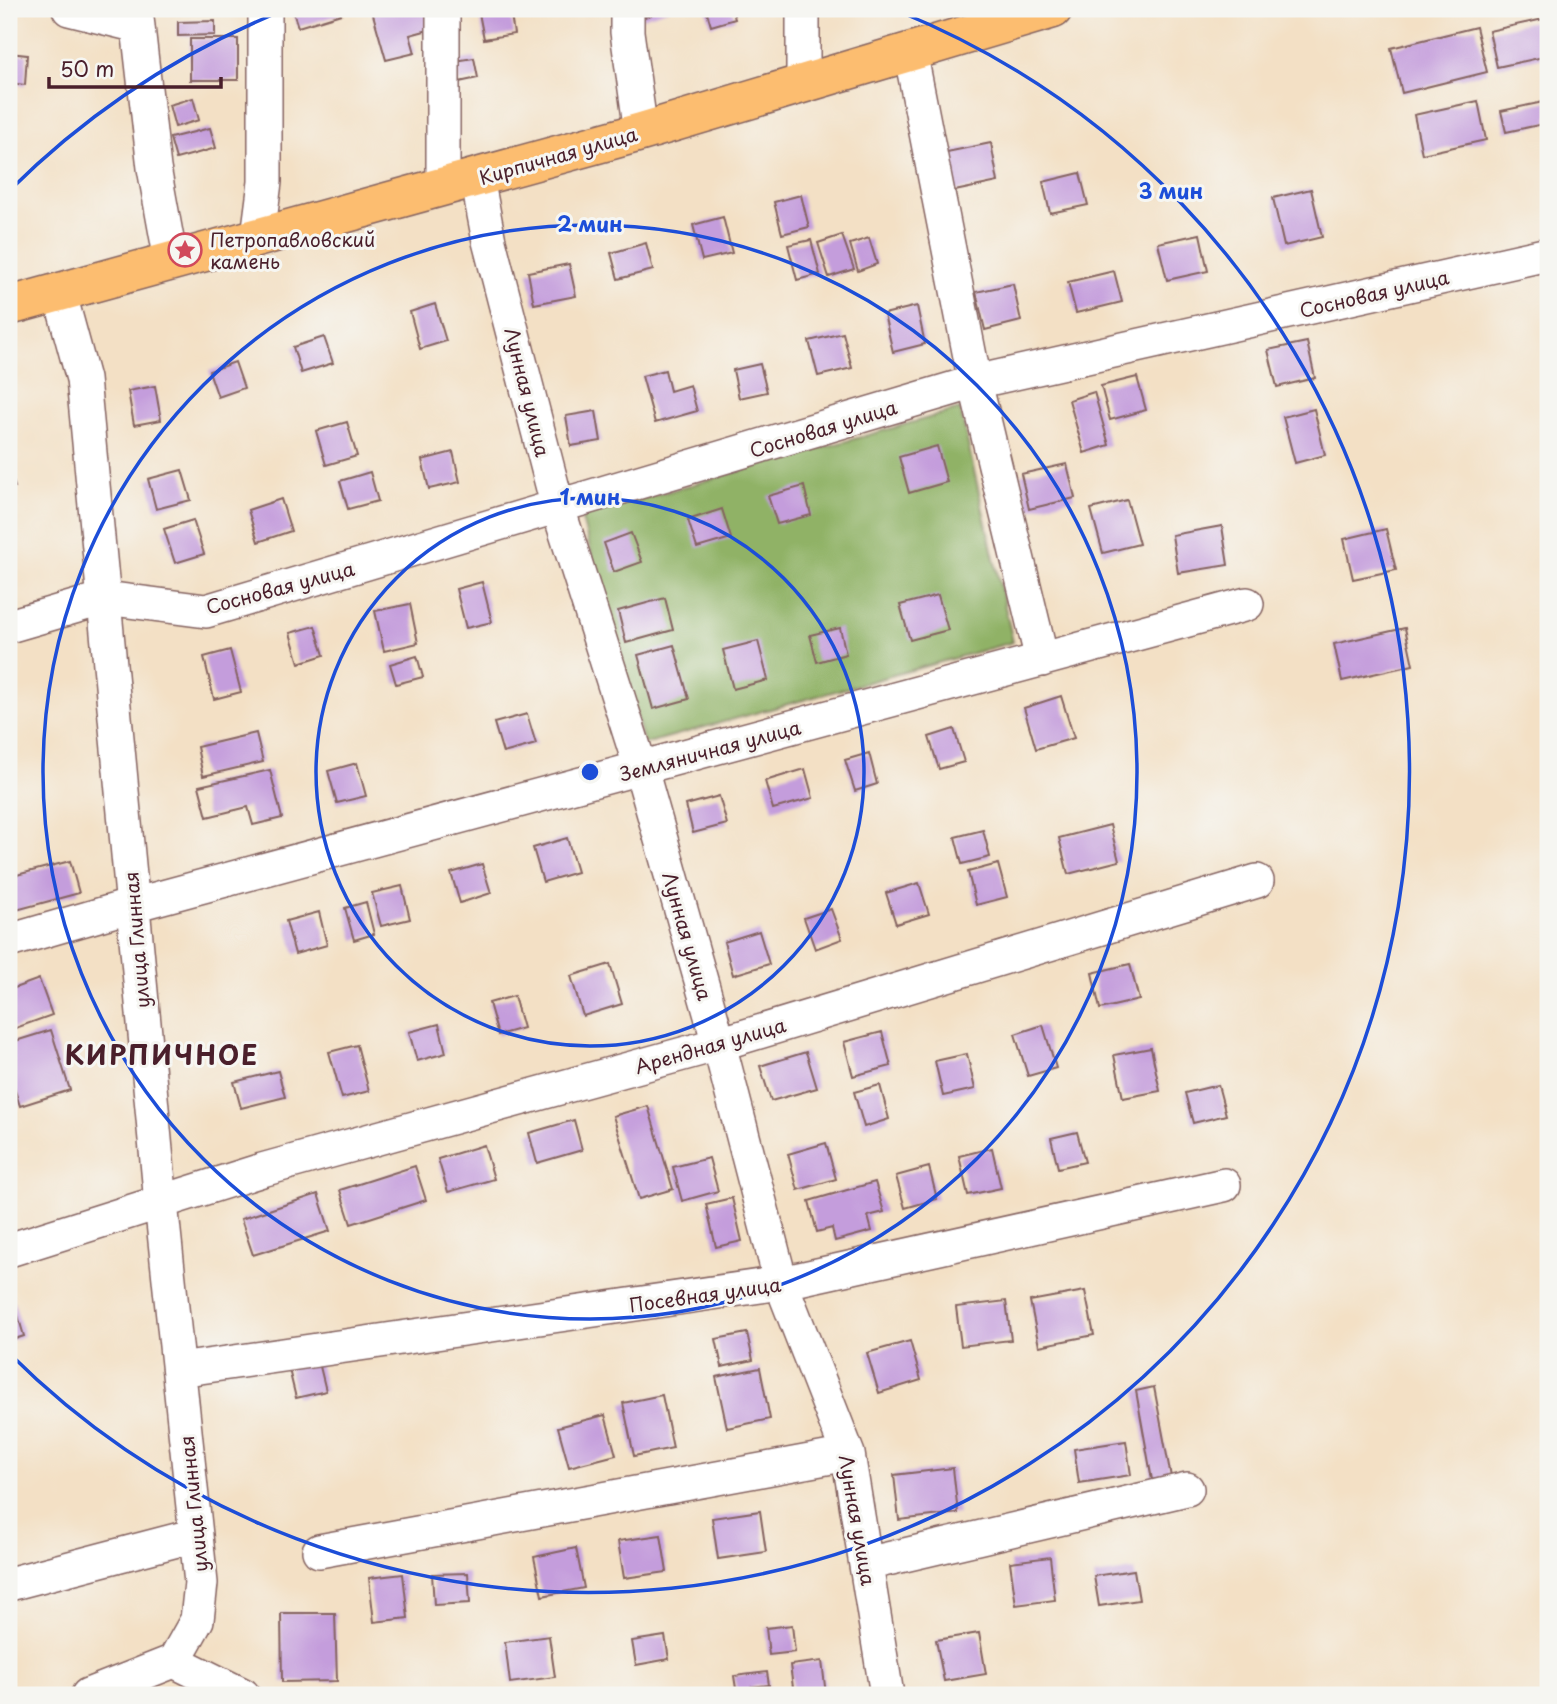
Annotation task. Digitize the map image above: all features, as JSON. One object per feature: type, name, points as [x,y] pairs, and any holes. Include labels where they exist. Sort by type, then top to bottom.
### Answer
[{"type":"main road","name":"Кирпичная улица","points":[[9,306],[642,132],[910,51],[983,19],[1054,9]]},
{"type":"street","points":[[69,9],[137,17],[154,168],[171,261]]},
{"type":"street","points":[[258,236],[264,182],[265,9]]},
{"type":"street","name":"Лунная улица","points":[[443,9],[460,183],[489,241],[558,508],[641,769],[719,1044],[781,1283],[848,1454],[887,1695]]},
{"type":"street","points":[[627,9],[627,32],[642,132]]},
{"type":"street","points":[[803,9],[803,83]]},
{"type":"street","points":[[910,51],[975,382],[1042,660]]},
{"type":"street","name":"Сосновая улица","points":[[105,598],[206,611],[975,382],[1548,254]]},
{"type":"street","name":"улица Глинная","points":[[60,291],[83,379],[161,1203],[201,1583],[197,1620],[174,1661]]},
{"type":"street","points":[[9,626],[105,598]]},
{"type":"street","name":"Земляничная улица","points":[[9,941],[133,905],[1247,604]]},
{"type":"street","name":"Арендная улица","points":[[9,1250],[262,1170],[719,1044],[1257,881]]},
{"type":"street","name":"Посевная улица","points":[[179,1370],[781,1283],[1224,1185]]},
{"type":"street","points":[[319,1551],[848,1454]]},
{"type":"street","points":[[866,1564],[1187,1489]]},
{"type":"street","points":[[9,1584],[196,1535]]},
{"type":"street","points":[[89,1695],[174,1661],[243,1695]]},
{"type":"green space","points":[[960,409],[1013,642],[644,744],[581,516]]},
{"type":"building","points":[[292,9],[339,9],[341,14],[298,27]]},
{"type":"building","points":[[426,9],[432,29],[410,35],[415,53],[386,60],[372,11]]},
{"type":"building","points":[[467,9],[510,9],[514,34],[484,39],[479,13],[468,15]]},
{"type":"building","points":[[641,9],[670,9],[642,18]]},
{"type":"building","points":[[706,9],[732,9],[735,19],[711,26]]},
{"type":"building","points":[[1548,18],[1548,56],[1497,67],[1489,31]]},
{"type":"building","points":[[215,21],[215,35],[178,36],[178,22]]},
{"type":"building","points":[[1476,27],[1487,72],[1402,93],[1391,48]]},
{"type":"building","points":[[190,39],[238,39],[238,80],[190,80]]},
{"type":"building","points":[[9,53],[27,55],[25,85],[9,83]]},
{"type":"building","points":[[474,58],[478,78],[459,82],[455,61]]},
{"type":"building","points":[[193,98],[199,120],[175,127],[169,105]]},
{"type":"building","points":[[1478,101],[1486,140],[1422,154],[1414,115]]},
{"type":"building","points":[[1548,101],[1548,123],[1506,132],[1501,111]]},
{"type":"building","points":[[210,128],[216,148],[176,159],[170,138]]},
{"type":"building","points":[[991,143],[998,182],[950,192],[942,153]]},
{"type":"building","points":[[1080,173],[1088,205],[1050,213],[1043,182]]},
{"type":"building","points":[[1311,189],[1322,237],[1284,246],[1273,198]]},
{"type":"building","points":[[801,195],[809,227],[782,234],[774,202]]},
{"type":"building","points":[[723,217],[732,253],[702,260],[693,225]]},
{"type":"building","points":[[1200,234],[1208,271],[1167,280],[1158,243]]},
{"type":"building","points":[[842,235],[854,269],[829,277],[818,243]]},
{"type":"building","points":[[869,238],[877,264],[858,271],[850,244]]},
{"type":"building","points":[[811,240],[820,274],[797,280],[788,245]]},
{"type":"building","points":[[646,243],[653,270],[618,279],[611,253]]},
{"type":"building","points":[[569,264],[576,296],[534,304],[528,272]]},
{"type":"building","points":[[1114,271],[1122,302],[1076,313],[1068,282]]},
{"type":"building","points":[[1013,284],[1021,321],[985,330],[976,292]]},
{"type":"building","points":[[435,304],[446,341],[420,349],[410,312]]},
{"type":"building","points":[[917,306],[925,344],[893,352],[884,314]]},
{"type":"building","points":[[843,333],[852,368],[818,376],[809,341]]},
{"type":"building","points":[[324,337],[333,363],[301,373],[293,347]]},
{"type":"building","points":[[1307,342],[1315,378],[1277,387],[1268,350]]},
{"type":"building","points":[[235,362],[244,388],[218,397],[209,371]]},
{"type":"building","points":[[760,364],[767,392],[739,398],[733,370]]},
{"type":"building","points":[[665,370],[670,391],[690,385],[697,411],[655,423],[642,376]]},
{"type":"building","points":[[1137,377],[1146,410],[1110,420],[1101,386]]},
{"type":"building","points":[[155,386],[161,420],[134,425],[128,391]]},
{"type":"building","points":[[1094,392],[1109,445],[1084,453],[1069,400]]},
{"type":"building","points":[[1314,409],[1325,455],[1295,463],[1283,417]]},
{"type":"building","points":[[596,411],[601,441],[571,446],[566,416]]},
{"type":"building","points":[[347,422],[357,456],[326,465],[316,431]]},
{"type":"building","points":[[937,446],[947,482],[909,493],[899,457]]},
{"type":"building","points":[[453,452],[460,482],[429,489],[422,460]]},
{"type":"building","points":[[1067,464],[1075,498],[1029,509],[1021,474]]},
{"type":"building","points":[[9,468],[15,487],[9,488]]},
{"type":"building","points":[[182,470],[191,500],[156,509],[148,479]]},
{"type":"building","points":[[370,472],[378,501],[348,509],[340,481]]},
{"type":"building","points":[[804,486],[811,515],[777,524],[768,496]]},
{"type":"building","points":[[281,499],[291,531],[258,542],[248,510]]},
{"type":"building","points":[[1127,500],[1139,544],[1103,553],[1091,509]]},
{"type":"building","points":[[722,509],[731,538],[697,548],[688,520]]},
{"type":"building","points":[[193,520],[204,554],[175,563],[164,529]]},
{"type":"building","points":[[1222,526],[1228,565],[1178,573],[1172,535]]},
{"type":"building","points":[[1386,529],[1396,570],[1353,579],[1344,539]]},
{"type":"building","points":[[631,533],[642,562],[614,572],[604,543]]},
{"type":"building","points":[[482,582],[492,622],[466,628],[456,589]]},
{"type":"building","points":[[938,595],[948,630],[910,640],[900,605]]},
{"type":"building","points":[[665,598],[673,630],[626,643],[618,611]]},
{"type":"building","points":[[410,604],[418,643],[384,651],[375,611]]},
{"type":"building","points":[[315,626],[324,655],[299,663],[290,633]]},
{"type":"building","points":[[840,628],[846,654],[817,662],[810,635]]},
{"type":"building","points":[[1405,628],[1413,665],[1342,681],[1334,644]]},
{"type":"building","points":[[758,641],[768,680],[733,689],[723,650]]},
{"type":"building","points":[[674,645],[689,699],[653,709],[638,655]]},
{"type":"building","points":[[230,650],[241,692],[214,699],[204,657]]},
{"type":"building","points":[[417,656],[423,677],[396,684],[390,664]]},
{"type":"building","points":[[1061,696],[1074,738],[1036,749],[1024,708]]},
{"type":"building","points":[[527,714],[536,744],[503,753],[494,723]]},
{"type":"building","points":[[954,729],[964,762],[939,769],[929,737]]},
{"type":"building","points":[[256,733],[263,762],[203,776],[197,747]]},
{"type":"building","points":[[869,753],[877,784],[855,791],[845,760]]},
{"type":"building","points":[[357,763],[366,796],[337,803],[328,771]]},
{"type":"building","points":[[805,769],[813,798],[773,809],[765,781]]},
{"type":"building","points":[[270,770],[282,818],[253,825],[248,807],[207,817],[199,786]]},
{"type":"building","points":[[719,796],[727,824],[693,833],[686,805]]},
{"type":"building","points":[[1110,825],[1119,861],[1068,874],[1059,838]]},
{"type":"building","points":[[983,830],[990,857],[962,864],[955,837]]},
{"type":"building","points":[[567,838],[577,872],[543,882],[533,848]]},
{"type":"building","points":[[70,861],[79,893],[9,912],[9,877]]},
{"type":"building","points":[[482,864],[491,893],[460,903],[451,873]]},
{"type":"building","points":[[998,864],[1007,897],[976,905],[968,872]]},
{"type":"building","points":[[919,883],[929,914],[896,924],[886,893]]},
{"type":"building","points":[[402,886],[410,919],[381,926],[372,893]]},
{"type":"building","points":[[366,902],[374,934],[354,940],[345,908]]},
{"type":"building","points":[[831,909],[842,939],[815,949],[804,918]]},
{"type":"building","points":[[319,912],[327,945],[295,954],[286,921]]},
{"type":"building","points":[[759,931],[769,964],[733,975],[724,942]]},
{"type":"building","points":[[610,964],[622,1004],[583,1016],[571,976]]},
{"type":"building","points":[[1130,964],[1139,1000],[1100,1009],[1092,973]]},
{"type":"building","points":[[39,979],[52,1015],[13,1029],[9,1018],[9,990]]},
{"type":"building","points":[[514,996],[523,1028],[498,1035],[489,1003]]},
{"type":"building","points":[[439,1024],[446,1053],[417,1061],[409,1032]]},
{"type":"building","points":[[1043,1025],[1056,1068],[1028,1076],[1015,1034]]},
{"type":"building","points":[[51,1030],[70,1090],[20,1106],[9,1072],[9,1043]]},
{"type":"building","points":[[882,1032],[891,1066],[853,1076],[844,1042]]},
{"type":"building","points":[[357,1045],[369,1091],[342,1098],[329,1052]]},
{"type":"building","points":[[1151,1048],[1160,1091],[1123,1098],[1114,1055]]},
{"type":"building","points":[[806,1052],[817,1088],[771,1101],[760,1066]]},
{"type":"building","points":[[967,1054],[975,1089],[943,1096],[935,1061]]},
{"type":"building","points":[[278,1071],[285,1097],[241,1108],[234,1082]]},
{"type":"building","points":[[880,1085],[889,1119],[864,1127],[854,1092]]},
{"type":"building","points":[[1218,1085],[1226,1115],[1193,1123],[1185,1093]]},
{"type":"building","points":[[648,1106],[673,1189],[639,1199],[613,1116]]},
{"type":"building","points":[[574,1120],[582,1150],[537,1163],[529,1133]]},
{"type":"building","points":[[1077,1132],[1085,1162],[1058,1168],[1051,1138]]},
{"type":"building","points":[[826,1143],[836,1179],[798,1190],[788,1154]]},
{"type":"building","points":[[484,1145],[494,1179],[448,1192],[438,1159]]},
{"type":"building","points":[[992,1148],[1001,1188],[968,1195],[959,1156]]},
{"type":"building","points":[[709,1158],[718,1191],[682,1201],[673,1167]]},
{"type":"building","points":[[415,1166],[426,1200],[351,1224],[340,1190]]},
{"type":"building","points":[[929,1167],[937,1199],[905,1208],[896,1176]]},
{"type":"building","points":[[875,1182],[884,1212],[868,1216],[872,1231],[835,1241],[832,1228],[817,1232],[809,1201]]},
{"type":"building","points":[[318,1194],[330,1231],[253,1255],[241,1219]]},
{"type":"building","points":[[732,1198],[742,1241],[716,1247],[706,1204]]},
{"type":"building","points":[[9,1285],[24,1336],[9,1341]]},
{"type":"building","points":[[1085,1291],[1094,1335],[1039,1346],[1030,1301]]},
{"type":"building","points":[[1006,1301],[1011,1340],[961,1346],[956,1307]]},
{"type":"building","points":[[747,1333],[753,1360],[722,1367],[716,1339]]},
{"type":"building","points":[[910,1341],[921,1380],[879,1393],[867,1353]]},
{"type":"building","points":[[317,1354],[326,1391],[296,1398],[287,1361]]},
{"type":"building","points":[[760,1368],[770,1419],[727,1428],[716,1377]]},
{"type":"building","points":[[1154,1387],[1171,1477],[1152,1480],[1136,1391]]},
{"type":"building","points":[[662,1395],[673,1448],[634,1456],[623,1403]]},
{"type":"building","points":[[605,1415],[616,1455],[569,1467],[558,1427]]},
{"type":"building","points":[[1126,1441],[1131,1475],[1079,1483],[1074,1449]]},
{"type":"building","points":[[953,1468],[958,1513],[899,1520],[894,1475]]},
{"type":"building","points":[[760,1511],[766,1552],[718,1559],[712,1518]]},
{"type":"building","points":[[661,1535],[667,1572],[624,1578],[618,1541]]},
{"type":"building","points":[[576,1548],[584,1588],[542,1596],[534,1557]]},
{"type":"building","points":[[1050,1557],[1055,1600],[1016,1605],[1010,1562]]},
{"type":"building","points":[[1134,1570],[1139,1600],[1099,1606],[1094,1576]]},
{"type":"building","points":[[468,1573],[470,1603],[434,1605],[432,1574]]},
{"type":"building","points":[[403,1574],[408,1618],[374,1622],[369,1578]]},
{"type":"building","points":[[281,1613],[335,1613],[337,1681],[282,1682]]},
{"type":"building","points":[[792,1625],[795,1652],[769,1655],[766,1628]]},
{"type":"building","points":[[979,1633],[986,1674],[944,1681],[936,1640]]},
{"type":"building","points":[[549,1636],[555,1677],[510,1683],[505,1642]]},
{"type":"building","points":[[665,1636],[669,1659],[636,1665],[632,1641]]},
{"type":"building","points":[[822,1661],[826,1695],[794,1695],[790,1665]]},
{"type":"building","points":[[767,1672],[769,1685],[751,1687],[752,1695],[737,1695],[734,1676]]},
{"type":"place","name":"Петропавловский камень","points":[[185,250]]},
{"type":"district","name":"КИРПИЧНОЕ","points":[[162,1054]]}]
